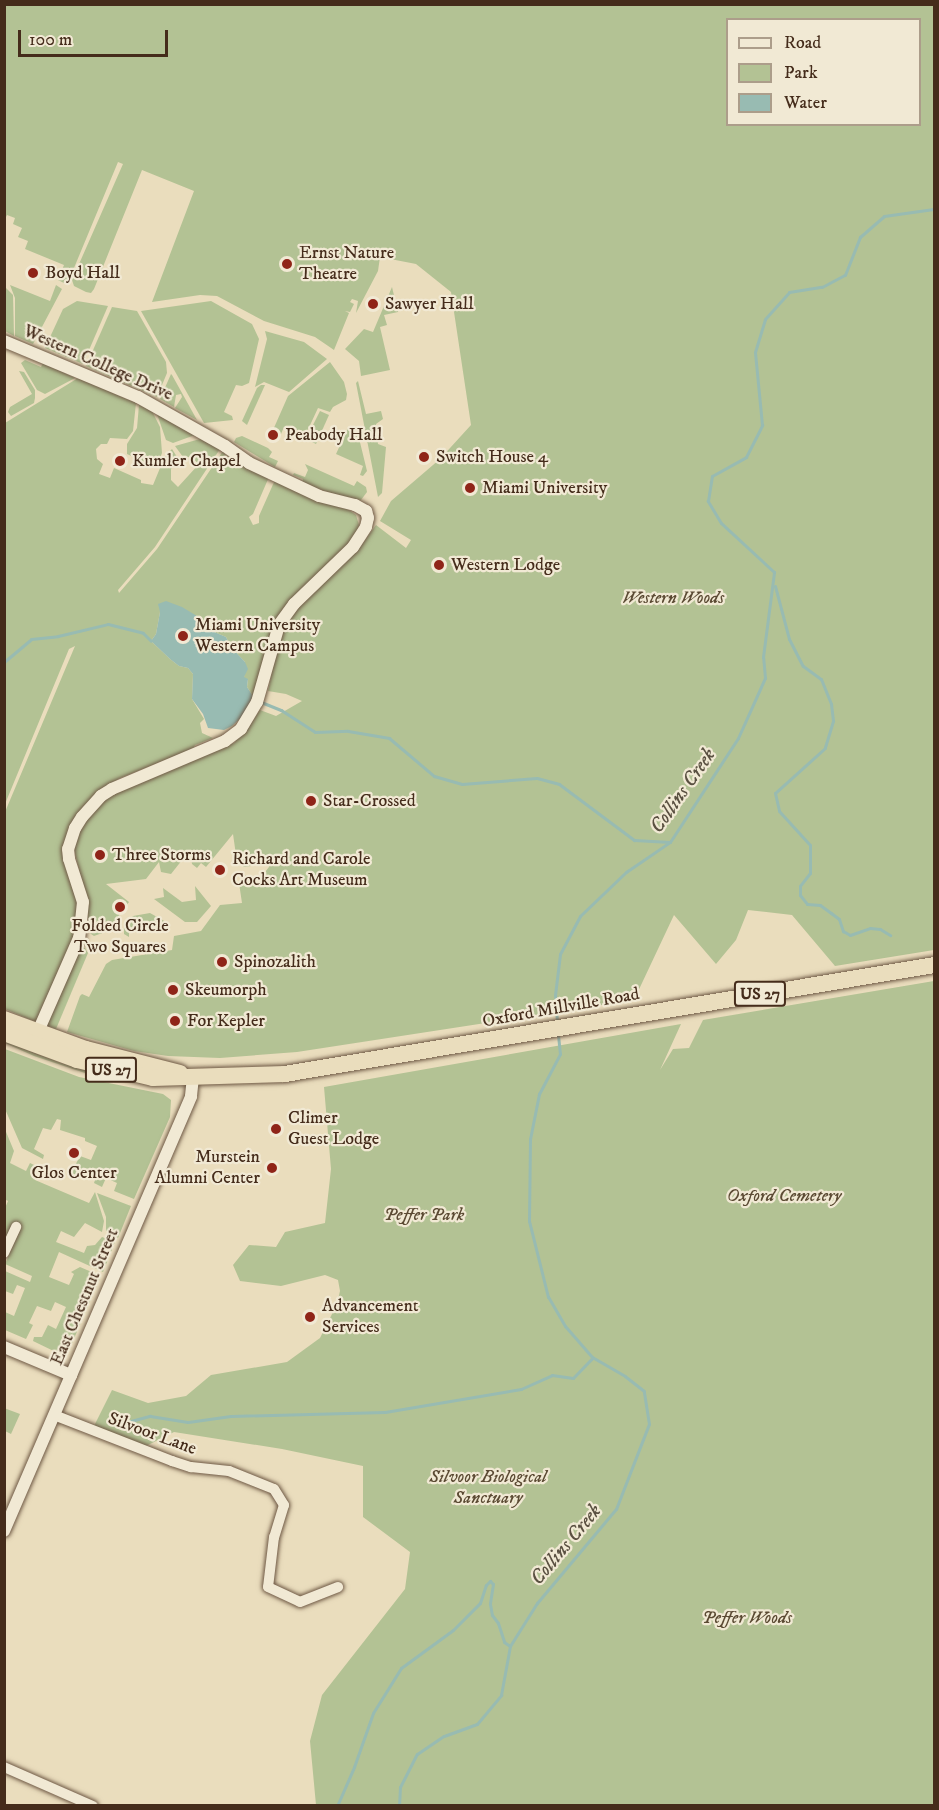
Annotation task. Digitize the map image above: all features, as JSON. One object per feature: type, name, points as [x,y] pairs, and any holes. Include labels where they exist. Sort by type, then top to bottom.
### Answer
[{"type":"highway","name":"Oxford Millville Road","points":[[193,1076],[285,1074],[934,965]]},
{"type":"highway","name":"US 27","points":[[4,1019],[35,1039],[85,1063],[153,1078],[193,1076]]},
{"type":"highway","name":"US 27","points":[[4,1033],[35,1039]]},
{"type":"street","name":"Western College Drive","points":[[4,341],[147,402],[225,446],[249,463],[300,487],[366,511],[368,518],[366,527],[352,547],[294,604],[279,625],[253,712],[242,729],[225,741],[112,789],[101,796],[82,817],[75,828],[68,849],[83,902],[83,919],[79,938],[35,1039]]},
{"type":"street","name":"East Chestnut Street","points":[[4,1531],[191,1096],[193,1076]]},
{"type":"street","points":[[4,1254],[16,1227]]},
{"type":"street","points":[[4,1347],[71,1375]]},
{"type":"street","name":"Silvoor Lane","points":[[54,1415],[172,1461],[191,1467],[229,1471],[274,1489],[284,1505],[274,1537],[268,1587],[300,1602],[338,1587]]},
{"type":"street","points":[[4,1767],[93,1806]]},
{"type":"green space","name":"Western Woods","points":[[5,5],[934,5],[934,950],[835,966],[792,915],[748,910],[736,940],[716,964],[674,915],[634,1000],[297,1052],[220,1058],[168,1056],[134,1051],[67,1032],[80,996],[82,994],[89,997],[106,964],[112,960],[172,950],[174,936],[201,931],[220,905],[242,903],[239,883],[245,875],[256,884],[272,863],[244,867],[237,862],[233,834],[206,867],[201,863],[197,868],[192,864],[190,850],[171,874],[161,872],[159,862],[146,879],[106,884],[129,902],[108,931],[94,936],[88,932],[88,907],[74,849],[76,836],[86,820],[107,798],[122,789],[234,743],[260,710],[276,716],[302,701],[286,694],[268,691],[279,639],[286,624],[297,608],[360,547],[376,525],[406,548],[411,540],[380,521],[391,501],[440,459],[471,425],[451,292],[416,264],[380,257],[378,271],[356,313],[358,301],[352,299],[350,302],[354,304],[350,312],[345,311],[349,313],[334,350],[315,337],[264,321],[217,296],[200,295],[152,302],[194,191],[142,170],[91,293],[74,286],[72,280],[123,164],[118,162],[69,280],[64,283],[58,280],[64,265],[25,249],[28,241],[18,237],[22,228],[13,224],[15,218],[7,215],[5,219]]},
{"type":"green space","points":[[10,285],[50,301],[56,285],[62,289],[33,344],[15,336],[15,298]]},
{"type":"green space","points":[[5,287],[13,295],[14,336],[5,331]]},
{"type":"green space","points":[[392,287],[398,312],[384,315],[387,325],[380,327],[390,370],[361,376],[359,361],[345,349],[364,329],[373,332]]},
{"type":"green space","points":[[77,301],[108,306],[83,364],[45,348],[63,309]]},
{"type":"green space","points":[[211,301],[252,324],[259,339],[249,383],[242,386],[236,385],[224,412],[232,416],[233,420],[204,423],[141,311]]},
{"type":"green space","points":[[112,307],[137,311],[166,362],[167,373],[157,397],[86,366]]},
{"type":"green space","points":[[265,331],[304,342],[327,359],[289,392],[264,382],[255,387],[267,339]]},
{"type":"green space","points":[[25,360],[41,367],[43,363],[75,378],[45,394],[37,390],[21,363]]},
{"type":"green space","points":[[330,362],[344,382],[346,400],[333,407],[330,412],[318,408],[305,436],[284,427],[281,434],[273,430],[288,396]]},
{"type":"green space","points":[[19,371],[24,372],[35,390],[35,398],[34,403],[11,416],[8,412],[10,407],[32,394]]},
{"type":"green space","points":[[171,374],[197,420],[175,408],[182,397],[181,394],[176,395],[174,407],[160,399]]},
{"type":"green space","points":[[78,378],[136,403],[133,431],[127,439],[110,438],[107,444],[101,444],[96,449],[97,459],[103,464],[99,474],[110,478],[114,468],[141,480],[141,483],[153,485],[165,456],[172,449],[179,460],[171,469],[171,480],[178,487],[199,464],[191,457],[183,457],[175,446],[200,439],[220,449],[155,547],[118,590],[119,593],[157,549],[223,451],[226,456],[269,477],[253,514],[249,517],[253,525],[259,523],[259,516],[275,480],[346,508],[356,515],[359,525],[355,536],[272,629],[253,696],[247,687],[248,680],[244,678],[245,662],[231,647],[226,637],[205,628],[197,616],[160,612],[156,634],[151,641],[170,659],[179,666],[188,668],[193,674],[192,699],[204,719],[200,723],[202,733],[213,738],[195,745],[193,749],[120,778],[102,789],[71,825],[79,905],[75,937],[36,1022],[5,1009],[5,812],[75,646],[69,649],[5,804],[5,423]]},
{"type":"green space","points":[[358,381],[366,414],[381,411],[383,419],[376,424],[378,444],[386,447],[382,493],[378,497],[356,383]]},
{"type":"green space","points":[[265,385],[247,425],[242,421],[257,388]]},
{"type":"green space","points":[[139,405],[152,411],[160,427],[162,453],[158,463],[152,461],[149,464],[127,454],[127,444],[137,428]]},
{"type":"green space","points":[[320,411],[329,415],[316,444],[306,439]]},
{"type":"green space","points":[[157,414],[195,435],[173,443],[166,440]]},
{"type":"green space","points":[[348,428],[357,430],[367,471],[363,476],[360,475],[363,466],[336,454]]},
{"type":"green space","points":[[242,436],[268,448],[272,452],[269,457],[278,461],[275,467],[234,442],[236,438]]},
{"type":"green space","points":[[305,464],[354,486],[357,481],[366,487],[367,492],[361,500],[342,497],[302,483],[303,479],[293,475],[294,473],[305,477],[308,470]]},
{"type":"green space","points":[[195,886],[211,906],[197,922],[185,922],[154,899],[164,897],[163,888],[182,902],[196,900]]},
{"type":"green space","points":[[150,913],[166,922],[163,932],[160,924],[129,928],[129,937],[124,934],[124,927],[133,916]]},
{"type":"green space","points":[[85,948],[88,953],[56,1029],[46,1025],[80,950]]},
{"type":"green space","points":[[934,981],[934,1805],[316,1805],[310,1741],[322,1695],[405,1589],[410,1552],[363,1517],[363,1466],[282,1449],[174,1432],[146,1446],[94,1426],[112,1390],[148,1403],[186,1396],[211,1375],[287,1362],[320,1338],[337,1304],[340,1291],[338,1280],[325,1275],[281,1286],[240,1281],[233,1265],[249,1245],[276,1247],[285,1232],[325,1223],[331,1169],[324,1087],[681,1024],[660,1070],[673,1049],[689,1048],[703,1020]]},
{"type":"green space","points":[[4,1041],[61,1063],[148,1085],[88,1074],[34,1056]]},
{"type":"green space","points":[[5,1049],[79,1077],[163,1094],[171,1100],[170,1117],[134,1199],[114,1191],[117,1183],[106,1178],[102,1187],[94,1183],[97,1174],[86,1170],[82,1178],[71,1173],[80,1156],[91,1160],[97,1146],[85,1141],[85,1138],[60,1130],[61,1120],[57,1119],[51,1130],[43,1128],[34,1149],[44,1155],[43,1159],[22,1148],[5,1109]]},
{"type":"green space","points":[[4,1127],[14,1151],[10,1163],[26,1171],[30,1163],[38,1167],[35,1180],[89,1203],[95,1192],[104,1221],[102,1232],[85,1223],[74,1237],[61,1231],[56,1242],[84,1253],[87,1246],[95,1245],[102,1237],[115,1242],[103,1272],[59,1252],[49,1277],[69,1285],[74,1274],[71,1272],[80,1267],[101,1276],[66,1357],[33,1341],[34,1337],[42,1337],[48,1325],[56,1329],[66,1307],[55,1302],[51,1311],[37,1306],[29,1323],[33,1325],[26,1339],[5,1330],[5,1312],[14,1316],[25,1288],[17,1285],[13,1294],[5,1291],[5,1271],[30,1282],[32,1276],[5,1264],[21,1227],[5,1242],[5,1208],[8,1201],[4,1199]]},
{"type":"green space","points":[[97,1193],[131,1206],[118,1238],[115,1236],[115,1230],[106,1231],[106,1217]]},
{"type":"green space","points":[[4,1408],[20,1414],[11,1434],[5,1431]]},
{"type":"water","points":[[166,601],[197,616],[205,628],[226,637],[231,647],[245,662],[248,669],[244,677],[248,679],[247,687],[253,696],[244,715],[224,730],[208,728],[203,714],[192,699],[193,674],[188,668],[179,666],[170,659],[151,641],[156,634],[160,612],[158,604]]},
{"type":"waterway","name":"Collins Creek","points":[[557,1022],[555,995],[560,954],[580,916],[626,872],[670,842],[738,738],[765,678],[763,657],[774,572],[721,523],[708,501],[712,476],[746,457],[762,425],[755,352],[765,319],[789,292],[822,287],[845,275],[860,237],[884,216],[934,209]]},
{"type":"waterway","points":[[775,586],[789,639],[803,666],[821,679],[831,704],[833,721],[825,748],[775,793],[779,811],[810,845],[810,873],[800,886],[800,895],[807,904],[820,905],[839,919],[843,931],[850,935],[870,928],[880,929],[890,935]]},
{"type":"waterway","points":[[4,662],[31,639],[58,636],[108,624],[143,633],[151,641]]},
{"type":"waterway","points":[[261,702],[281,710],[315,732],[348,731],[389,738],[434,776],[462,784],[537,778],[559,784],[634,840],[670,842]]},
{"type":"waterway","name":"Collins Creek","points":[[399,1806],[400,1787],[417,1754],[444,1736],[477,1724],[501,1695],[510,1646],[537,1603],[616,1509],[649,1424],[644,1391],[625,1376],[592,1357],[565,1326],[548,1297],[529,1221],[530,1139],[539,1094],[560,1054],[558,1035]]},
{"type":"waterway","points":[[123,1426],[127,1422],[150,1416],[188,1422],[231,1416],[385,1412],[521,1389],[552,1375],[573,1378],[592,1358]]},
{"type":"waterway","points":[[337,1806],[373,1713],[401,1668],[453,1630],[480,1603],[486,1585],[490,1581],[493,1584],[490,1604],[492,1615],[498,1623],[504,1642],[510,1646]]},
{"type":"place","name":"Ernst Nature Theatre","points":[[287,264]]},
{"type":"place","name":"Boyd Hall","points":[[33,273]]},
{"type":"place","name":"Sawyer Hall","points":[[373,304]]},
{"type":"place","name":"Peabody Hall","points":[[273,435]]},
{"type":"place","name":"Switch House 4","points":[[424,457]]},
{"type":"place","name":"Kumler Chapel","points":[[120,461]]},
{"type":"place","name":"Miami University","points":[[470,488]]},
{"type":"place","name":"Western Lodge","points":[[439,565]]},
{"type":"place","name":"Miami University Western Campus","points":[[183,636]]},
{"type":"place","name":"Star-Crossed","points":[[311,801]]},
{"type":"place","name":"Three Storms","points":[[100,855]]},
{"type":"place","name":"Richard and Carole Cocks Art Museum","points":[[220,870]]},
{"type":"place","name":"Folded Circle Two Squares","points":[[120,907]]},
{"type":"place","name":"Spinozalith","points":[[222,962]]},
{"type":"place","name":"Skeumorph","points":[[173,990]]},
{"type":"place","name":"For Kepler","points":[[175,1021]]},
{"type":"place","name":"Climer Guest Lodge","points":[[276,1129]]},
{"type":"place","name":"Glos Center","points":[[74,1153]]},
{"type":"place","name":"Murstein Alumni Center","points":[[272,1168]]},
{"type":"place","name":"Advancement Services","points":[[310,1317]]},
{"type":"park label","name":"Oxford Cemetery","points":[[784,1196]]},
{"type":"park label","name":"Peffer Park","points":[[424,1215]]},
{"type":"park label","name":"Silvoor Biological Sanctuary","points":[[488,1488]]},
{"type":"park label","name":"Peffer Woods","points":[[747,1618]]}]
